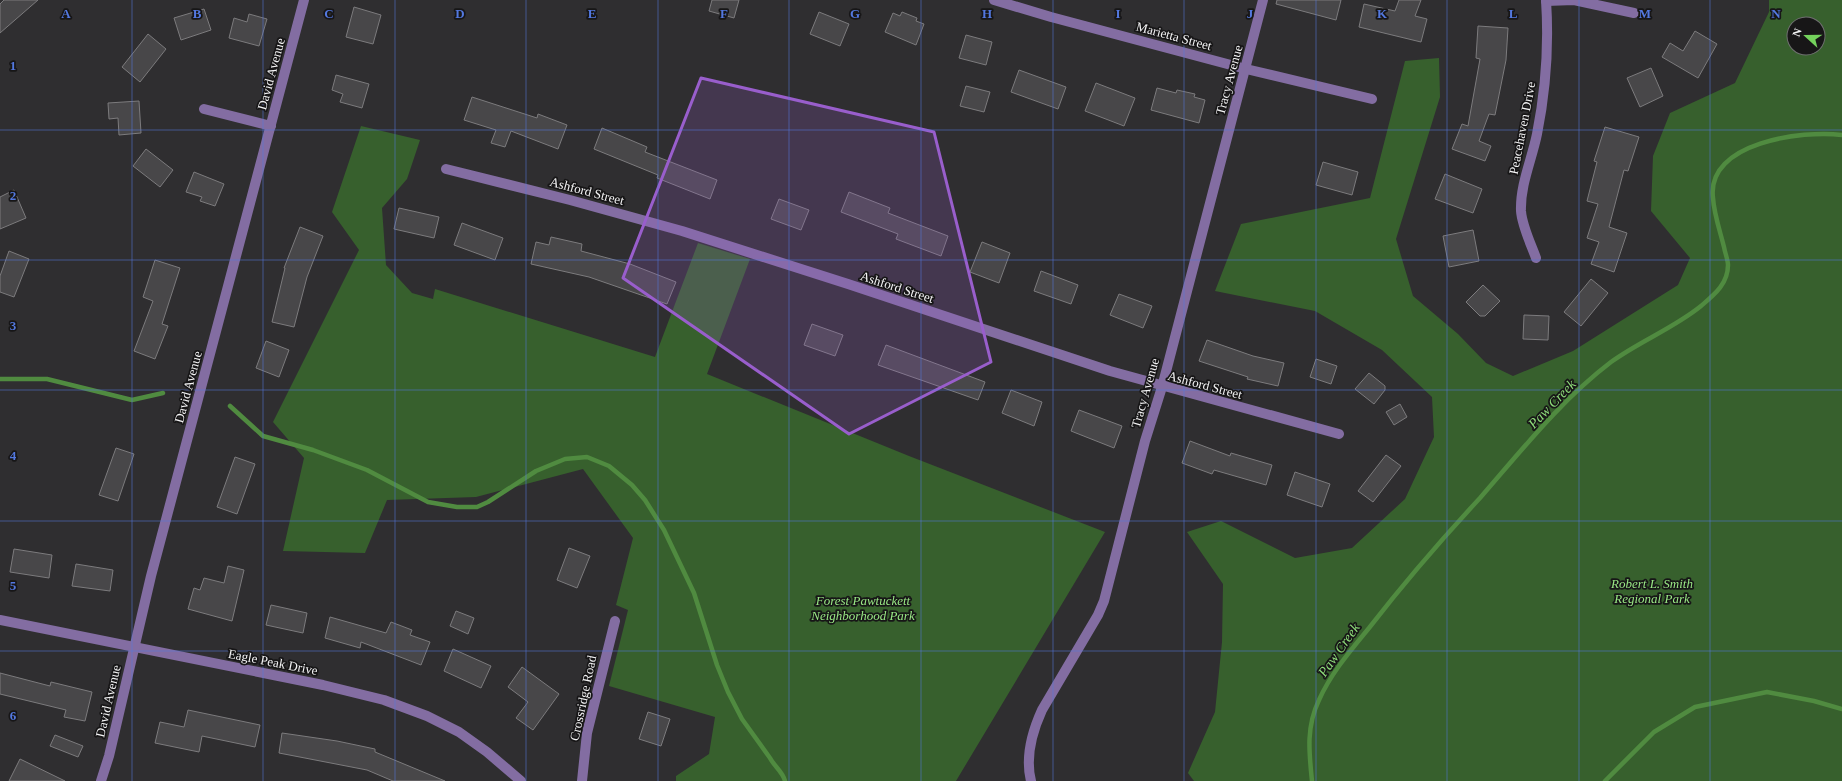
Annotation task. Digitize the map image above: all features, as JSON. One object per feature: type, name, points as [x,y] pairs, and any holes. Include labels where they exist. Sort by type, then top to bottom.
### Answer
[{"type":"street","name":"David Avenue","points":[[101,781],[109,756],[153,569],[304,0]]},
{"type":"street","name":"Marietta Street","points":[[994,0],[1051,17],[1246,69],[1372,99]]},
{"type":"street","name":"Tracy Avenue","points":[[1031,781],[1029,752],[1036,723],[1104,602],[1145,441],[1162,387],[1263,0]]},
{"type":"street","points":[[1546,0],[1574,0],[1634,13]]},
{"type":"street","name":"Peacehaven Drive","points":[[1536,258],[1522,214],[1521,197],[1537,134],[1544,93],[1547,58],[1546,0]]},
{"type":"street","points":[[204,109],[271,126]]},
{"type":"street","name":"Ashford Street","points":[[446,169],[570,200],[682,231],[848,284],[1110,371],[1162,387],[1339,434]]},
{"type":"street","name":"Eagle Peak Drive","points":[[0,620],[323,685],[406,707],[459,732],[487,752],[521,781]]},
{"type":"street","name":"Crossridge Road","points":[[582,781],[587,733],[615,620]]},
{"type":"highlighted area","points":[[701,78],[934,132],[991,362],[849,434],[623,278]]},
{"type":"green space","name":"Robert L. Smith Regional Park","points":[[1769,0],[1842,0],[1842,781],[1194,781],[1188,773],[1215,712],[1222,642],[1223,584],[1187,532],[1221,521],[1295,558],[1352,548],[1405,499],[1434,437],[1432,397],[1382,350],[1315,311],[1215,291],[1241,224],[1370,198],[1405,61],[1439,58],[1440,97],[1396,239],[1413,296],[1458,334],[1486,363],[1513,376],[1573,351],[1678,285],[1690,258],[1651,211],[1653,156],[1670,113],[1735,83],[1769,12]]},
{"type":"green space","name":"Forest Pawtuckett Neighborhood Park","points":[[361,126],[420,140],[407,179],[382,208],[386,265],[412,293],[433,299],[435,289],[655,357],[698,243],[750,259],[707,374],[909,456],[1105,532],[956,781],[676,781],[676,776],[709,754],[715,717],[609,686],[628,610],[616,605],[633,538],[583,469],[476,497],[387,500],[365,553],[283,551],[304,458],[273,422],[359,250],[332,212]]},
{"type":"building","points":[[4,0],[38,0],[0,33],[0,4]]},
{"type":"building","points":[[712,0],[739,0],[734,18],[709,11]]},
{"type":"building","points":[[1277,0],[1341,0],[1336,20],[1276,4]]},
{"type":"building","points":[[1399,0],[1421,0],[1415,16],[1427,19],[1421,42],[1359,27],[1364,4],[1395,11]]},
{"type":"building","points":[[354,7],[381,15],[373,44],[346,37]]},
{"type":"building","points":[[204,9],[211,30],[181,40],[174,18]]},
{"type":"building","points":[[819,12],[849,24],[840,46],[810,34]]},
{"type":"building","points":[[902,12],[917,18],[916,21],[924,24],[916,45],[885,32],[893,13],[900,16]]},
{"type":"building","points":[[249,14],[267,19],[259,46],[229,38],[234,18],[247,22]]},
{"type":"building","points":[[1478,26],[1508,28],[1506,60],[1495,115],[1489,114],[1479,141],[1491,146],[1485,161],[1452,149],[1462,124],[1468,126],[1480,59],[1476,58]]},
{"type":"building","points":[[1695,31],[1717,44],[1698,78],[1662,57],[1670,43],[1683,51]]},
{"type":"building","points":[[148,34],[166,49],[140,82],[122,67]]},
{"type":"building","points":[[966,35],[992,42],[986,65],[959,58]]},
{"type":"building","points":[[1651,68],[1663,96],[1640,107],[1627,78]]},
{"type":"building","points":[[1019,70],[1066,87],[1058,109],[1011,92]]},
{"type":"building","points":[[336,75],[369,84],[362,108],[340,102],[343,94],[332,90]]},
{"type":"building","points":[[1096,83],[1135,98],[1124,126],[1085,111]]},
{"type":"building","points":[[966,86],[990,92],[984,112],[960,106]]},
{"type":"building","points":[[1157,88],[1176,93],[1177,90],[1195,94],[1194,97],[1205,100],[1199,123],[1151,110]]},
{"type":"building","points":[[472,97],[537,118],[538,114],[567,125],[558,149],[511,131],[505,147],[491,143],[496,130],[464,120]]},
{"type":"building","points":[[139,101],[141,133],[119,135],[118,118],[109,119],[108,103]]},
{"type":"building","points":[[1605,127],[1639,137],[1628,171],[1624,170],[1609,227],[1627,233],[1614,272],[1591,264],[1599,242],[1587,238],[1598,204],[1587,201],[1597,162],[1594,161]]},
{"type":"building","points":[[602,128],[647,147],[645,152],[717,180],[710,199],[657,178],[658,175],[594,149]]},
{"type":"building","points":[[146,149],[173,170],[160,187],[133,166]]},
{"type":"building","points":[[1323,162],[1358,172],[1352,195],[1316,185]]},
{"type":"building","points":[[194,172],[224,184],[215,206],[200,201],[202,197],[186,192]]},
{"type":"building","points":[[1445,174],[1482,189],[1473,213],[1435,199]]},
{"type":"building","points":[[14,190],[26,218],[0,229],[0,197]]},
{"type":"building","points":[[849,192],[890,208],[888,213],[948,236],[941,256],[896,239],[898,234],[841,212]]},
{"type":"building","points":[[779,199],[809,210],[801,230],[771,219]]},
{"type":"building","points":[[399,208],[439,217],[434,238],[394,229]]},
{"type":"building","points":[[462,223],[503,238],[495,260],[454,245]]},
{"type":"building","points":[[300,227],[323,236],[307,277],[294,327],[272,322],[284,268]]},
{"type":"building","points":[[1473,230],[1479,261],[1449,267],[1443,236]]},
{"type":"building","points":[[551,237],[582,244],[581,251],[630,264],[676,282],[667,304],[589,277],[531,264],[536,242],[549,245]]},
{"type":"building","points":[[982,242],[1010,253],[999,283],[970,272]]},
{"type":"building","points":[[9,251],[29,259],[14,297],[0,292],[0,276]]},
{"type":"building","points":[[155,260],[180,268],[162,324],[168,326],[155,359],[134,351],[153,301],[143,297]]},
{"type":"building","points":[[1041,271],[1078,285],[1071,304],[1034,291]]},
{"type":"building","points":[[1591,279],[1608,293],[1581,326],[1564,312]]},
{"type":"building","points":[[1483,285],[1500,301],[1485,316],[1480,316],[1466,302]]},
{"type":"building","points":[[1119,294],[1152,306],[1143,328],[1110,315]]},
{"type":"building","points":[[1524,315],[1549,316],[1548,340],[1523,339]]},
{"type":"building","points":[[812,324],[843,335],[835,356],[804,345]]},
{"type":"building","points":[[1207,340],[1253,356],[1284,363],[1278,386],[1247,379],[1248,377],[1199,361]]},
{"type":"building","points":[[266,341],[289,350],[279,377],[256,368]]},
{"type":"building","points":[[886,345],[985,382],[978,400],[878,365]]},
{"type":"building","points":[[1316,359],[1337,366],[1331,384],[1310,377]]},
{"type":"building","points":[[1369,373],[1385,386],[1385,390],[1374,404],[1355,389]]},
{"type":"building","points":[[1011,390],[1042,402],[1034,426],[1002,413]]},
{"type":"building","points":[[1400,404],[1407,417],[1394,425],[1386,412]]},
{"type":"building","points":[[1079,410],[1122,426],[1114,448],[1071,431]]},
{"type":"building","points":[[1190,441],[1230,456],[1231,453],[1272,465],[1266,485],[1214,470],[1212,474],[1182,463]]},
{"type":"building","points":[[116,448],[134,454],[118,501],[99,495]]},
{"type":"building","points":[[1386,455],[1401,466],[1373,502],[1358,491]]},
{"type":"building","points":[[235,457],[255,464],[237,514],[217,507]]},
{"type":"building","points":[[1295,472],[1330,484],[1322,507],[1287,495]]},
{"type":"building","points":[[569,548],[590,556],[577,588],[557,580]]},
{"type":"building","points":[[14,549],[52,555],[49,578],[10,572]]},
{"type":"building","points":[[76,564],[113,570],[110,591],[72,586]]},
{"type":"building","points":[[228,566],[244,570],[232,621],[188,609],[194,588],[200,590],[204,578],[224,583]]},
{"type":"building","points":[[271,605],[307,613],[303,633],[266,625]]},
{"type":"building","points":[[456,611],[474,618],[468,634],[450,626]]},
{"type":"building","points":[[330,617],[386,633],[391,622],[412,630],[410,635],[430,642],[421,665],[361,642],[360,648],[325,638]]},
{"type":"building","points":[[453,649],[491,666],[481,688],[444,671]]},
{"type":"building","points":[[522,667],[559,694],[533,730],[516,718],[528,702],[508,687]]},
{"type":"building","points":[[0,673],[50,686],[51,682],[92,692],[85,721],[64,717],[66,710],[0,694]]},
{"type":"building","points":[[188,710],[260,725],[255,747],[202,736],[199,752],[155,743],[160,722],[184,727]]},
{"type":"building","points":[[648,712],[670,719],[661,746],[639,739]]},
{"type":"building","points":[[282,733],[337,741],[375,749],[375,752],[445,781],[393,781],[367,770],[279,753]]},
{"type":"building","points":[[55,735],[83,746],[78,757],[50,746]]},
{"type":"building","points":[[20,759],[65,781],[9,781]]},
{"type":"waterway","name":"Paw Creek","points":[[1312,781],[1309,750],[1310,730],[1319,700],[1329,680],[1342,662],[1396,595],[1437,546],[1558,409],[1593,377],[1622,354],[1691,314],[1711,298],[1723,283],[1726,278],[1728,263],[1713,198],[1715,179],[1725,164],[1740,152],[1760,144],[1782,138],[1804,135],[1842,135]]},
{"type":"waterway","points":[[0,379],[47,379],[132,400],[163,393]]},
{"type":"waterway","points":[[230,406],[263,436],[313,450],[367,470],[428,502],[457,507],[477,507],[488,502],[536,471],[565,459],[587,457],[609,466],[632,485],[645,500],[664,530],[694,593],[717,665],[728,692],[742,719],[785,781]]},
{"type":"waterway","points":[[1605,781],[1654,732],[1695,707],[1767,692],[1814,701],[1842,709]]}]
